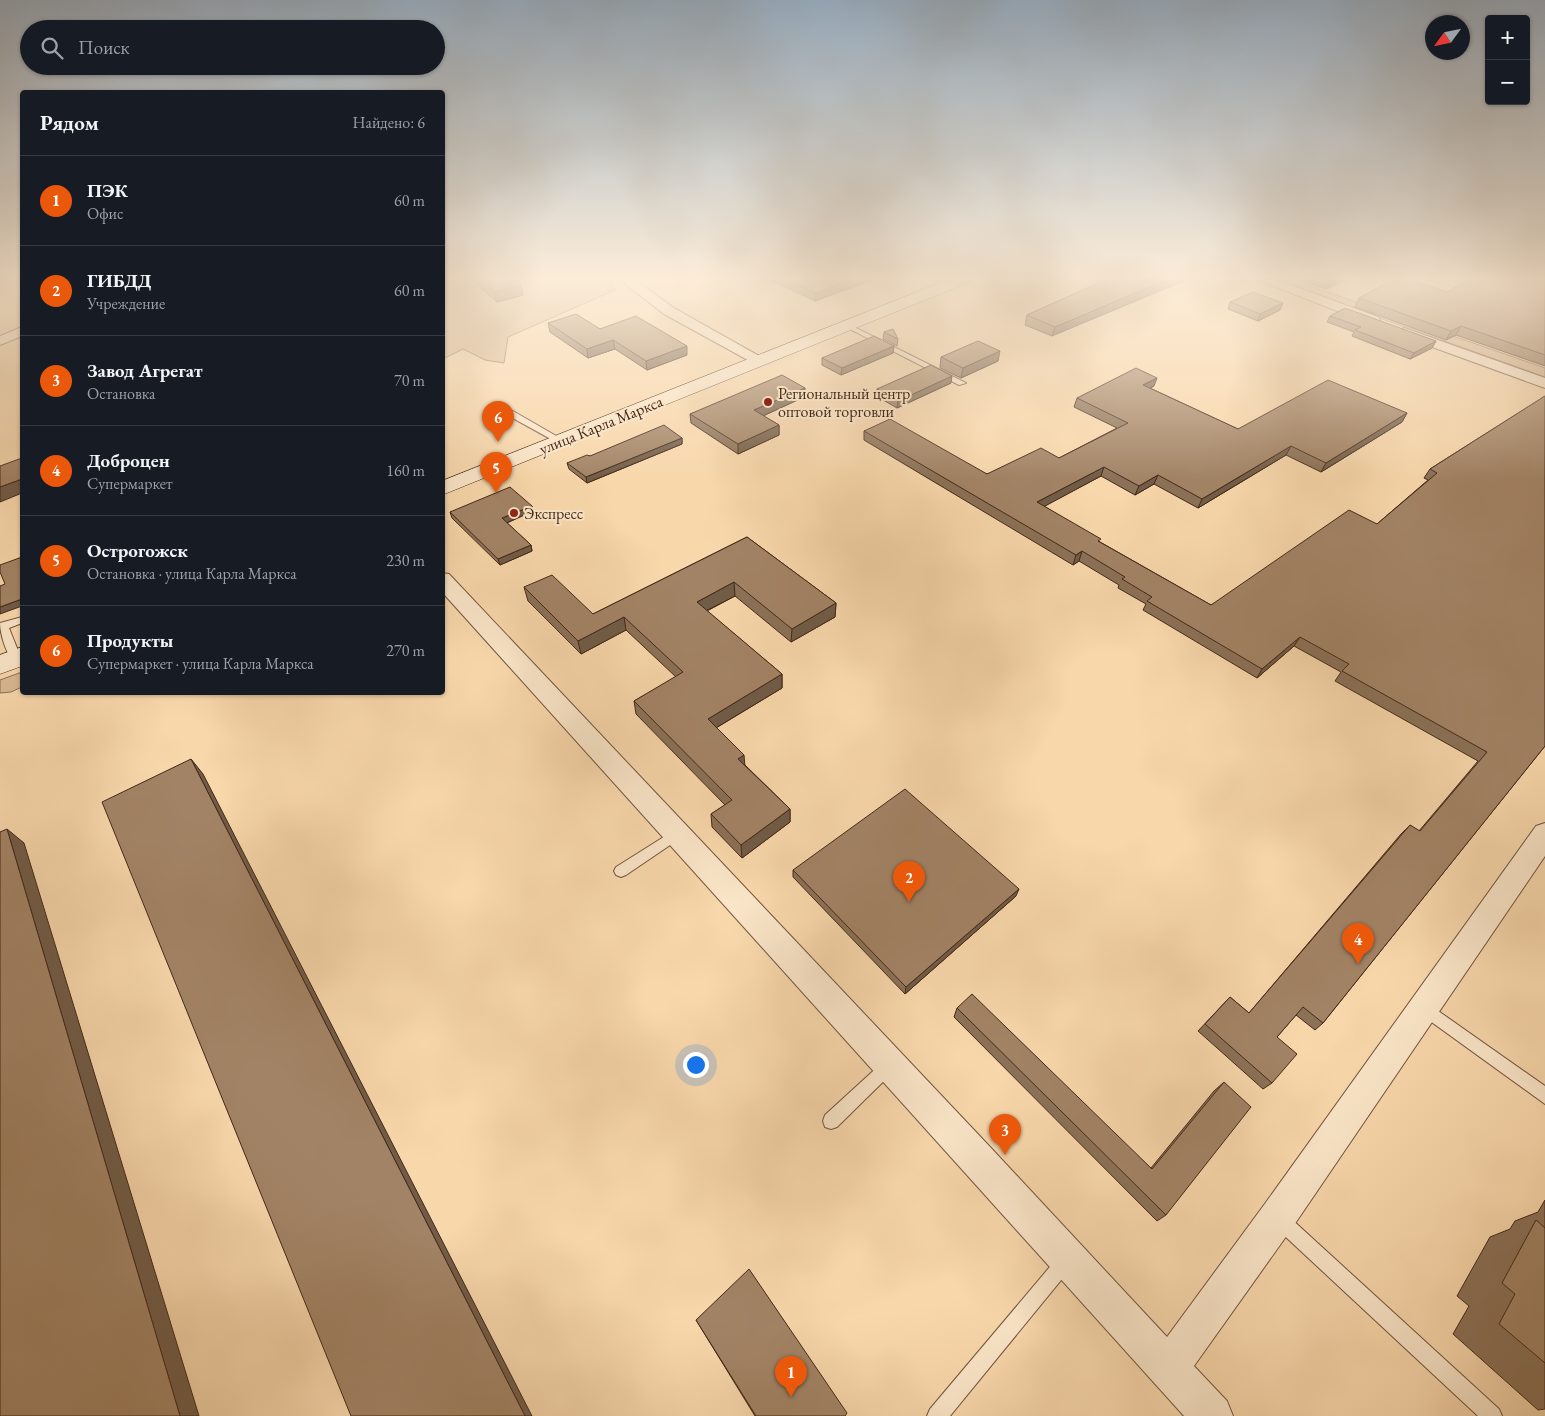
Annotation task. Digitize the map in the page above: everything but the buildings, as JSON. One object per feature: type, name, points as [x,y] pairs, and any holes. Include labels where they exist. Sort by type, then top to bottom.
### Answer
[{"type":"main road","name":"улица Карла Маркса","points":[[445,488],[798,346]]},
{"type":"street","points":[[733,346],[760,361]]},
{"type":"street","points":[[1444,346],[1545,383]]},
{"type":"street","points":[[445,582],[678,833],[1212,1416]]},
{"type":"street","points":[[1168,1368],[1278,1218],[1545,834]]},
{"type":"lane","points":[[888,346],[962,383]]},
{"type":"lane","points":[[510,413],[561,442]]},
{"type":"lane","points":[[13,660],[1,627],[20,621]]},
{"type":"lane","points":[[621,871],[678,833]]},
{"type":"lane","points":[[1424,1008],[1545,1096]]},
{"type":"lane","points":[[831,1121],[891,1065]]},
{"type":"lane","points":[[1278,1218],[1492,1416]]},
{"type":"lane","points":[[937,1416],[1068,1258]]},
{"type":"shaded area","points":[[445,346],[507,346],[504,363],[485,360],[463,349],[445,358]]},
{"type":"shaded area","points":[[1458,346],[1482,346],[1545,368],[1545,377]]},
{"type":"shaded area","points":[[20,673],[20,688],[11,692],[0,693],[0,680]]},
{"type":"place","name":"Региональный центр оптовой торговли","points":[[768,402]]},
{"type":"place","name":"Продукты","points":[[498,442]]},
{"type":"place","name":"Острогожск","points":[[496,493]]},
{"type":"place","name":"Экспресс","points":[[514,513]]},
{"type":"place","name":"ГИБДД","points":[[909,902]]},
{"type":"place","name":"Доброцен","points":[[1358,964]]},
{"type":"place","name":"Завод Агрегат","points":[[1005,1155]]},
{"type":"place","name":"ПЭК","points":[[791,1397]]}]
